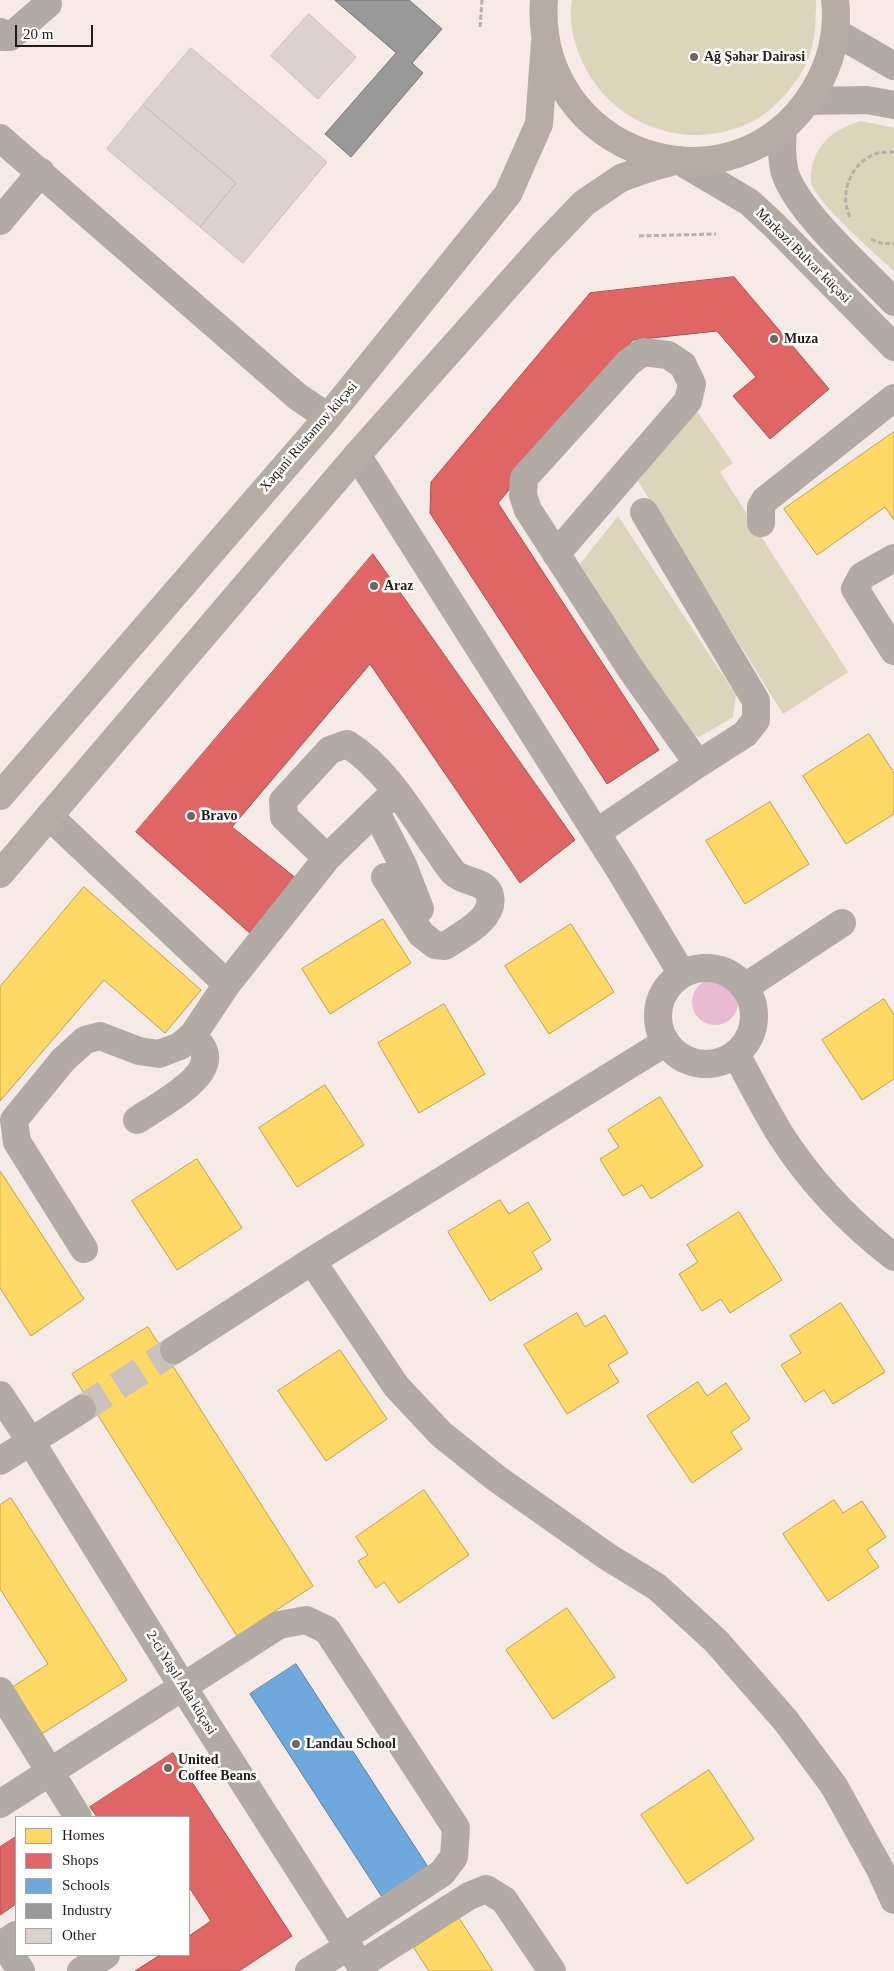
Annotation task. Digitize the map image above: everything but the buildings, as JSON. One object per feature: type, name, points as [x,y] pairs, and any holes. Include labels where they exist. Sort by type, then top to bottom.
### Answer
[{"type":"main road","points":[[544,0],[545,42],[552,65],[562,86],[575,106],[611,138],[632,149],[678,160],[701,160],[723,157],[745,150],[783,128],[808,101],[826,68],[835,32],[846,0]]},
{"type":"main road","points":[[835,0],[835,32]]},
{"type":"main road","name":"Xəqani Rüstəmov küçəsi","points":[[0,796],[328,417],[508,194],[539,124],[545,42]]},
{"type":"main road","points":[[0,874],[357,455],[542,247],[584,203],[621,178],[678,160]]},
{"type":"street","points":[[0,32],[4,37],[10,37],[48,1]]},
{"type":"street","points":[[835,32],[894,66]]},
{"type":"street","points":[[808,101],[867,100],[894,105]]},
{"type":"street","points":[[783,128],[782,156],[786,174],[796,194],[816,221],[894,302]]},
{"type":"street","points":[[0,138],[298,397],[328,417]]},
{"type":"street","name":"Mərkəzi Bulvar küçəsi","points":[[678,160],[748,202],[773,224],[894,347]]},
{"type":"street","points":[[0,221],[41,172]]},
{"type":"street","points":[[556,554],[688,401],[692,384],[683,365],[668,355],[643,352],[630,362],[524,478],[523,494],[528,510],[556,554],[632,671],[698,764]]},
{"type":"street","points":[[761,523],[761,507],[765,500],[894,398]]},
{"type":"street","points":[[357,455],[596,833],[682,974]]},
{"type":"street","points":[[596,833],[745,734],[756,720],[756,701],[644,512]]},
{"type":"street","points":[[894,558],[862,576],[855,589],[894,651]]},
{"type":"street","points":[[327,858],[284,817],[283,801],[330,750],[347,744],[361,753],[396,792],[454,874],[485,887],[490,895],[487,916],[445,946],[435,945],[421,934],[385,877]]},
{"type":"street","points":[[84,1249],[17,1142],[14,1120],[63,1060],[85,1040],[100,1036],[139,1051],[158,1054],[180,1046],[193,1035],[227,984],[327,858],[396,792]]},
{"type":"street","points":[[376,812],[403,865],[416,903],[427,920],[436,925],[450,927],[472,916]]},
{"type":"street","points":[[49,816],[227,984]]},
{"type":"street","points":[[745,987],[842,923]]},
{"type":"street","points":[[703,967],[719,969],[733,976],[745,987],[752,1001],[755,1016],[752,1032],[744,1046],[736,1054],[717,1063],[702,1064],[686,1060],[673,1051],[666,1042],[659,1023],[659,1007],[664,992],[674,980],[682,974],[703,967]]},
{"type":"street","points":[[137,1120],[194,1081],[204,1068],[205,1052],[193,1035]]},
{"type":"street","points":[[174,1350],[312,1261],[666,1042]]},
{"type":"street","points":[[736,1054],[780,1134],[824,1192],[865,1234],[894,1257]]},
{"type":"street","points":[[312,1261],[396,1386],[441,1434],[496,1478],[608,1557],[657,1586],[716,1641],[786,1721],[834,1786],[880,1869],[894,1900]]},
{"type":"street","name":"2-ci Yaşıl Ada küçəsi","points":[[0,1395],[32,1442],[183,1687],[354,1955]]},
{"type":"street","points":[[0,1461],[82,1409]]},
{"type":"street","points":[[0,1804],[279,1625],[306,1620],[327,1630],[456,1828],[454,1857],[442,1873],[354,1955]]},
{"type":"street","points":[[0,1690],[77,1816]]},
{"type":"street","points":[[309,1971],[354,1955],[486,1889],[504,1900],[552,1971]]},
{"type":"street","points":[[15,1936],[7,1941],[9,1952],[21,1971]]},
{"type":"street","points":[[81,1971],[104,1956]]},
{"type":"path","points":[[480,27],[482,0]]},
{"type":"path","points":[[851,218],[845,197],[848,182],[855,169],[865,160],[878,153],[894,152]]},
{"type":"path","points":[[639,236],[716,234]]},
{"type":"path","points":[[866,236],[880,243],[894,244]]},
{"type":"shaded area","name":"Ağ Şəhər Dairəsi","points":[[572,0],[816,0],[814,36],[810,54],[803,70],[793,85],[768,111],[753,121],[729,131],[704,135],[679,134],[655,128],[633,118],[613,103],[596,85],[583,63],[577,48],[571,24]]},
{"type":"shaded area","points":[[861,121],[894,128],[894,271],[833,213],[822,201],[811,181],[813,161],[822,145],[831,135]]},
{"type":"shaded area","points":[[696,410],[733,463],[720,472],[848,672],[783,714],[638,481]]},
{"type":"shaded area","points":[[618,516],[736,695],[733,717],[699,737],[683,730],[580,564]]},
{"type":"shaded area","points":[[710,979],[720,979],[732,985],[737,993],[737,1011],[732,1019],[724,1024],[710,1025],[702,1022],[695,1015],[692,1007],[692,997],[695,989],[702,982]]},
{"type":"tunnel","points":[[82,1409],[174,1350]]},
{"type":"place","name":"Ağ Şəhər Dairəsi","points":[[694,57]]},
{"type":"place","name":"Muza","points":[[774,339]]},
{"type":"place","name":"Araz","points":[[374,586]]},
{"type":"place","name":"Bravo","points":[[191,816]]},
{"type":"place","name":"Landau School","points":[[296,1744]]},
{"type":"place","name":"United Coffee Beans","points":[[168,1768]]}]
